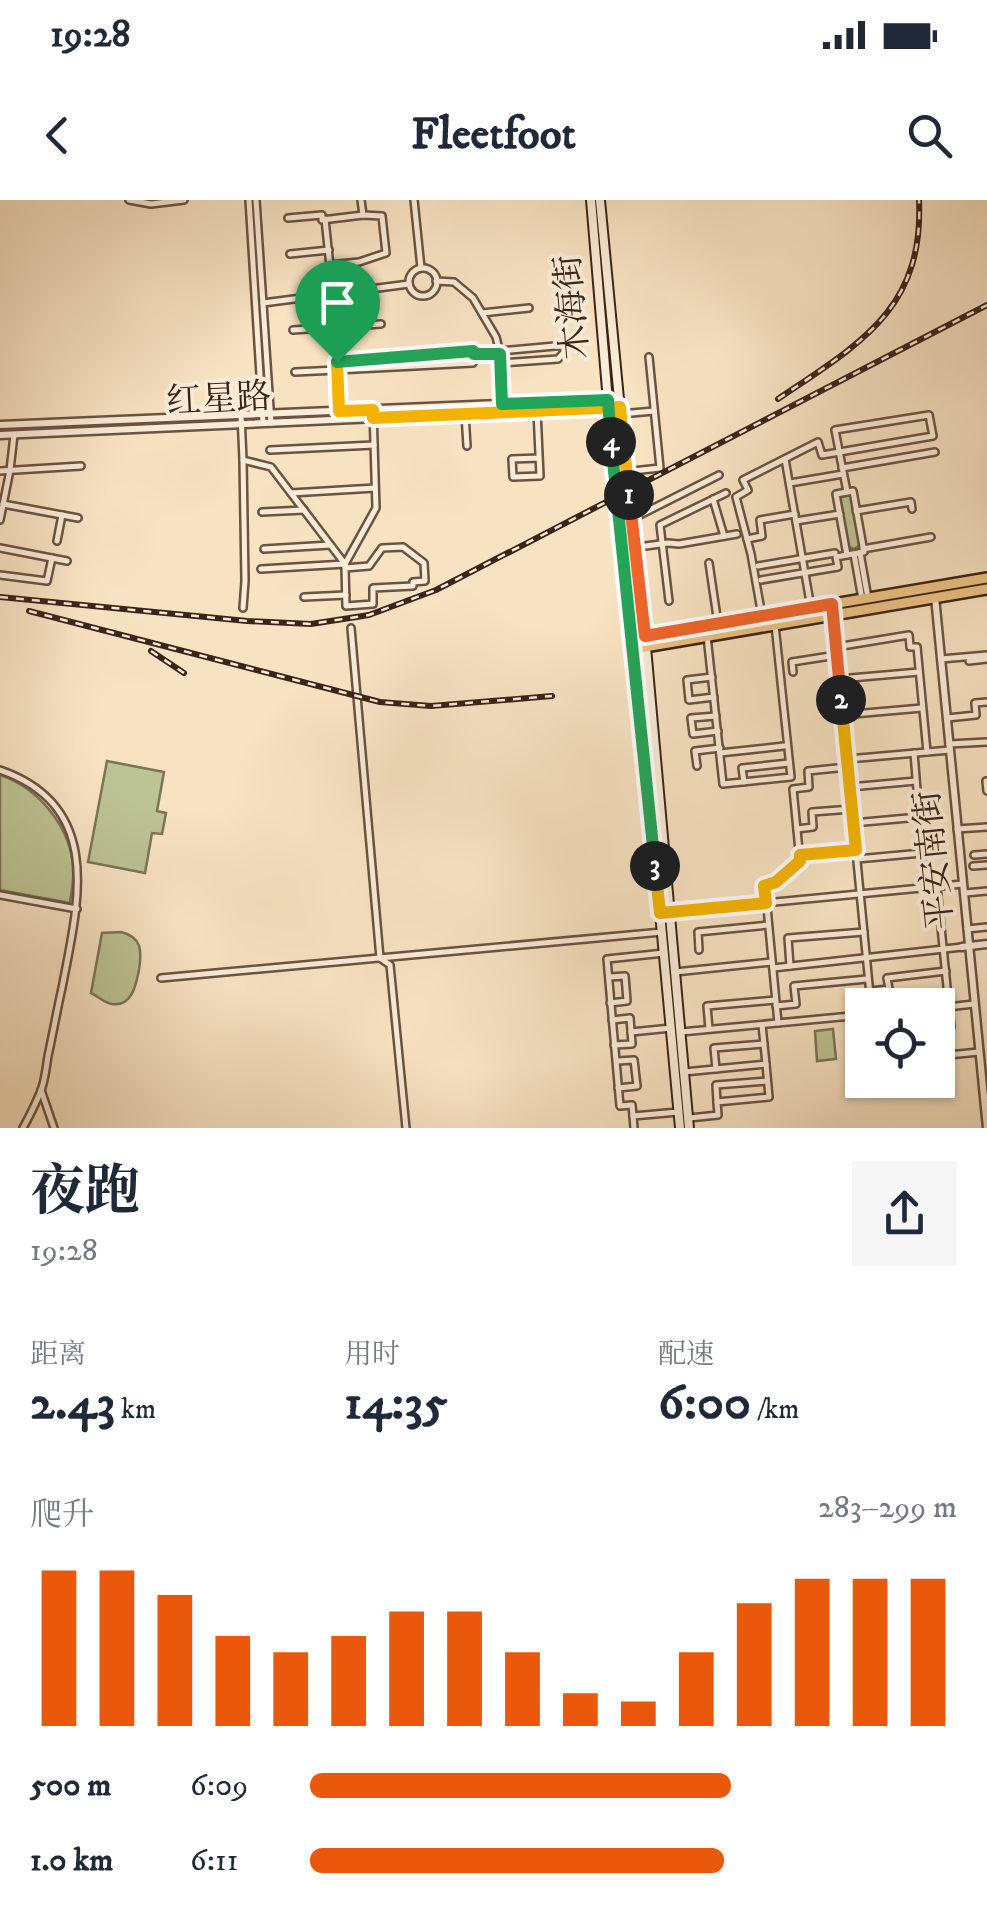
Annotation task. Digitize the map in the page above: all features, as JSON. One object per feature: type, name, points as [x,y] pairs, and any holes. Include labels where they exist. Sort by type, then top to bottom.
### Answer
[{"type":"main road","name":"木海街","points":[[591,200],[614,473],[665,912]]},
{"type":"main road","name":"木海街","points":[[600,200],[646,641],[665,912]]},
{"type":"main road","points":[[632,644],[762,616],[934,592],[987,578]]},
{"type":"main road","points":[[646,641],[774,625],[865,599],[987,588]]},
{"type":"main road","points":[[665,912],[662,932],[680,1128]]},
{"type":"main road","points":[[665,912],[676,972],[689,1123]]},
{"type":"street","points":[[128,200],[151,204],[184,200]]},
{"type":"street","points":[[252,200],[267,419]]},
{"type":"street","points":[[361,200],[363,214]]},
{"type":"street","points":[[414,200],[421,268]]},
{"type":"street","points":[[288,218],[382,216],[386,253],[359,262],[330,265]]},
{"type":"street","points":[[325,219],[339,411]]},
{"type":"street","points":[[290,254],[329,250]]},
{"type":"street","points":[[421,268],[432,272],[436,281],[432,292],[423,296],[414,293],[409,284],[412,274],[421,268]]},
{"type":"street","points":[[436,281],[454,282],[473,298],[496,337],[502,404]]},
{"type":"street","points":[[259,303],[409,284]]},
{"type":"street","points":[[482,313],[529,308]]},
{"type":"street","points":[[293,330],[381,324]]},
{"type":"street","points":[[337,362],[566,344],[558,359],[500,363]]},
{"type":"street","points":[[442,352],[443,365]]},
{"type":"street","points":[[295,372],[474,364],[474,354]]},
{"type":"street","points":[[614,473],[660,468],[649,357]]},
{"type":"street","points":[[380,368],[384,358]]},
{"type":"street","name":"红星路","points":[[0,425],[267,419],[502,404],[619,407]]},
{"type":"street","points":[[608,407],[654,411]]},
{"type":"street","name":"红星路","points":[[267,419],[339,411],[465,414],[608,407]]},
{"type":"street","points":[[537,411],[540,476],[512,478],[512,459],[539,458]]},
{"type":"street","points":[[261,568],[345,566],[369,566],[382,548],[403,547],[424,563],[425,581],[413,582],[413,586],[372,588],[373,604],[346,606],[345,566],[376,508],[373,414]]},
{"type":"street","points":[[465,414],[467,446]]},
{"type":"street","points":[[762,616],[736,497],[748,490],[743,480],[818,442],[822,455],[839,452],[932,436],[929,414],[835,430],[839,452],[842,471],[846,492]]},
{"type":"street","points":[[242,420],[246,581],[243,608]]},
{"type":"street","name":"红星路","points":[[0,436],[242,420]]},
{"type":"street","points":[[0,520],[14,435]]},
{"type":"street","points":[[270,450],[374,445]]},
{"type":"street","points":[[790,483],[935,452]]},
{"type":"street","points":[[786,458],[812,608]]},
{"type":"street","points":[[244,460],[271,467],[345,566]]},
{"type":"street","points":[[0,471],[81,466]]},
{"type":"street","points":[[620,525],[719,475]]},
{"type":"street","points":[[290,492],[375,488]]},
{"type":"street","points":[[854,552],[853,491],[836,494],[865,599]]},
{"type":"street","points":[[669,601],[660,525],[726,493]]},
{"type":"street","points":[[712,499],[724,536]]},
{"type":"street","points":[[856,511],[910,502],[912,509]]},
{"type":"street","points":[[3,504],[78,518]]},
{"type":"street","points":[[262,512],[304,510]]},
{"type":"street","points":[[747,539],[762,536],[760,520],[840,514]]},
{"type":"street","points":[[57,541],[62,515]]},
{"type":"street","points":[[623,550],[737,534]]},
{"type":"street","points":[[758,566],[930,537]]},
{"type":"street","points":[[264,549],[330,545]]},
{"type":"street","points":[[0,548],[67,561]]},
{"type":"street","points":[[761,580],[838,567],[836,555]]},
{"type":"street","points":[[0,575],[47,581],[52,558]]},
{"type":"street","points":[[709,563],[718,624]]},
{"type":"street","name":"平安南街","points":[[934,592],[967,929],[965,946],[986,1128]]},
{"type":"street","points":[[304,596],[346,595]]},
{"type":"street","points":[[832,608],[869,988]]},
{"type":"street","points":[[707,636],[724,784],[791,778],[774,625]]},
{"type":"street","points":[[350,628],[380,958],[390,965],[406,1128]]},
{"type":"street","points":[[836,647],[910,635],[910,647],[917,646],[926,752]]},
{"type":"street","points":[[794,672],[792,662],[837,656]]},
{"type":"street","points":[[941,659],[987,657]]},
{"type":"street","points":[[968,661],[987,657]]},
{"type":"street","points":[[839,679],[919,672]]},
{"type":"street","points":[[712,677],[687,680],[689,700],[714,697]]},
{"type":"street","points":[[947,718],[976,715],[974,703],[987,702]]},
{"type":"street","points":[[842,715],[922,708]]},
{"type":"street","points":[[716,716],[692,718],[693,734],[718,731]]},
{"type":"street","points":[[847,759],[914,754],[987,742]]},
{"type":"street","points":[[697,766],[695,751],[784,746]]},
{"type":"street","points":[[914,754],[925,888]]},
{"type":"street","points":[[744,782],[742,768],[790,763]]},
{"type":"street","points":[[778,1023],[764,886],[776,882],[800,861],[792,789],[809,788],[808,771],[848,767]]},
{"type":"street","points":[[0,770],[50,800],[62,816],[78,859],[77,909],[42,1090],[23,1128]]},
{"type":"street","points":[[850,787],[916,781]]},
{"type":"street","points":[[986,781],[987,790]]},
{"type":"street","points":[[797,829],[814,828],[812,812],[852,809]]},
{"type":"street","points":[[853,823],[919,817]]},
{"type":"street","points":[[958,829],[987,827]]},
{"type":"street","points":[[800,855],[856,850]]},
{"type":"street","points":[[857,858],[922,853]]},
{"type":"street","points":[[974,855],[987,854]]},
{"type":"street","points":[[973,866],[987,865]]},
{"type":"street","points":[[665,912],[937,887],[987,892]]},
{"type":"street","points":[[937,887],[948,988]]},
{"type":"street","points":[[0,894],[77,909]]},
{"type":"street","points":[[700,950],[698,932],[768,925]]},
{"type":"street","points":[[967,929],[987,927]]},
{"type":"street","points":[[161,978],[662,932]]},
{"type":"street","points":[[790,966],[788,938],[864,932]]},
{"type":"street","points":[[676,972],[790,966],[987,944]]},
{"type":"street","points":[[634,1128],[632,1106],[620,1106],[606,959],[664,954]]},
{"type":"street","points":[[888,988],[887,978],[946,971]]},
{"type":"street","points":[[608,977],[624,976],[626,988],[627,1001],[610,1002]]},
{"type":"street","points":[[709,1030],[707,1006],[796,1004],[794,986],[868,979]]},
{"type":"street","points":[[955,1006],[974,1004]]},
{"type":"street","points":[[681,1032],[845,1017]]},
{"type":"street","points":[[612,1020],[630,1018],[632,1032],[632,1044],[614,1045]]},
{"type":"street","points":[[717,1102],[768,1098],[762,1025]]},
{"type":"street","points":[[632,1032],[670,1028]]},
{"type":"street","points":[[716,1069],[714,1048],[764,1044]]},
{"type":"street","points":[[955,1054],[979,1052]]},
{"type":"street","points":[[616,1061],[634,1060],[636,1086],[618,1088]]},
{"type":"street","points":[[684,1072],[766,1064]]},
{"type":"street","points":[[689,1123],[718,1115],[716,1085],[767,1080]]},
{"type":"street","points":[[42,1090],[54,1128]]},
{"type":"street","points":[[633,1116],[678,1112]]},
{"type":"green space","points":[[851,496],[860,545],[854,549],[849,547],[839,498]]},
{"type":"green space","points":[[107,761],[164,772],[157,811],[166,813],[162,834],[152,833],[145,873],[88,862]]},
{"type":"green space","points":[[0,775],[40,800],[60,826],[71,855],[70,903],[0,890]]},
{"type":"green space","points":[[121,932],[137,941],[140,963],[129,999],[112,1004],[91,993],[102,933]]},
{"type":"green space","points":[[833,1029],[836,1059],[817,1061],[815,1031]]},
{"type":"railway","points":[[778,399],[860,341],[898,297],[918,238],[919,200]]},
{"type":"railway","points":[[0,597],[247,621],[311,624],[369,615],[436,590],[987,305]]},
{"type":"railway","points":[[29,611],[380,702],[431,706],[552,696]]},
{"type":"railway","points":[[151,651],[184,673]]},
{"type":"route","points":[[337,362],[339,411],[373,410],[373,418],[608,408],[620,407],[645,636],[832,604],[856,850],[800,855],[800,861],[776,882],[764,886],[766,903],[660,913],[614,473],[608,408],[608,400],[502,404],[500,354],[442,352],[337,362]]}]
